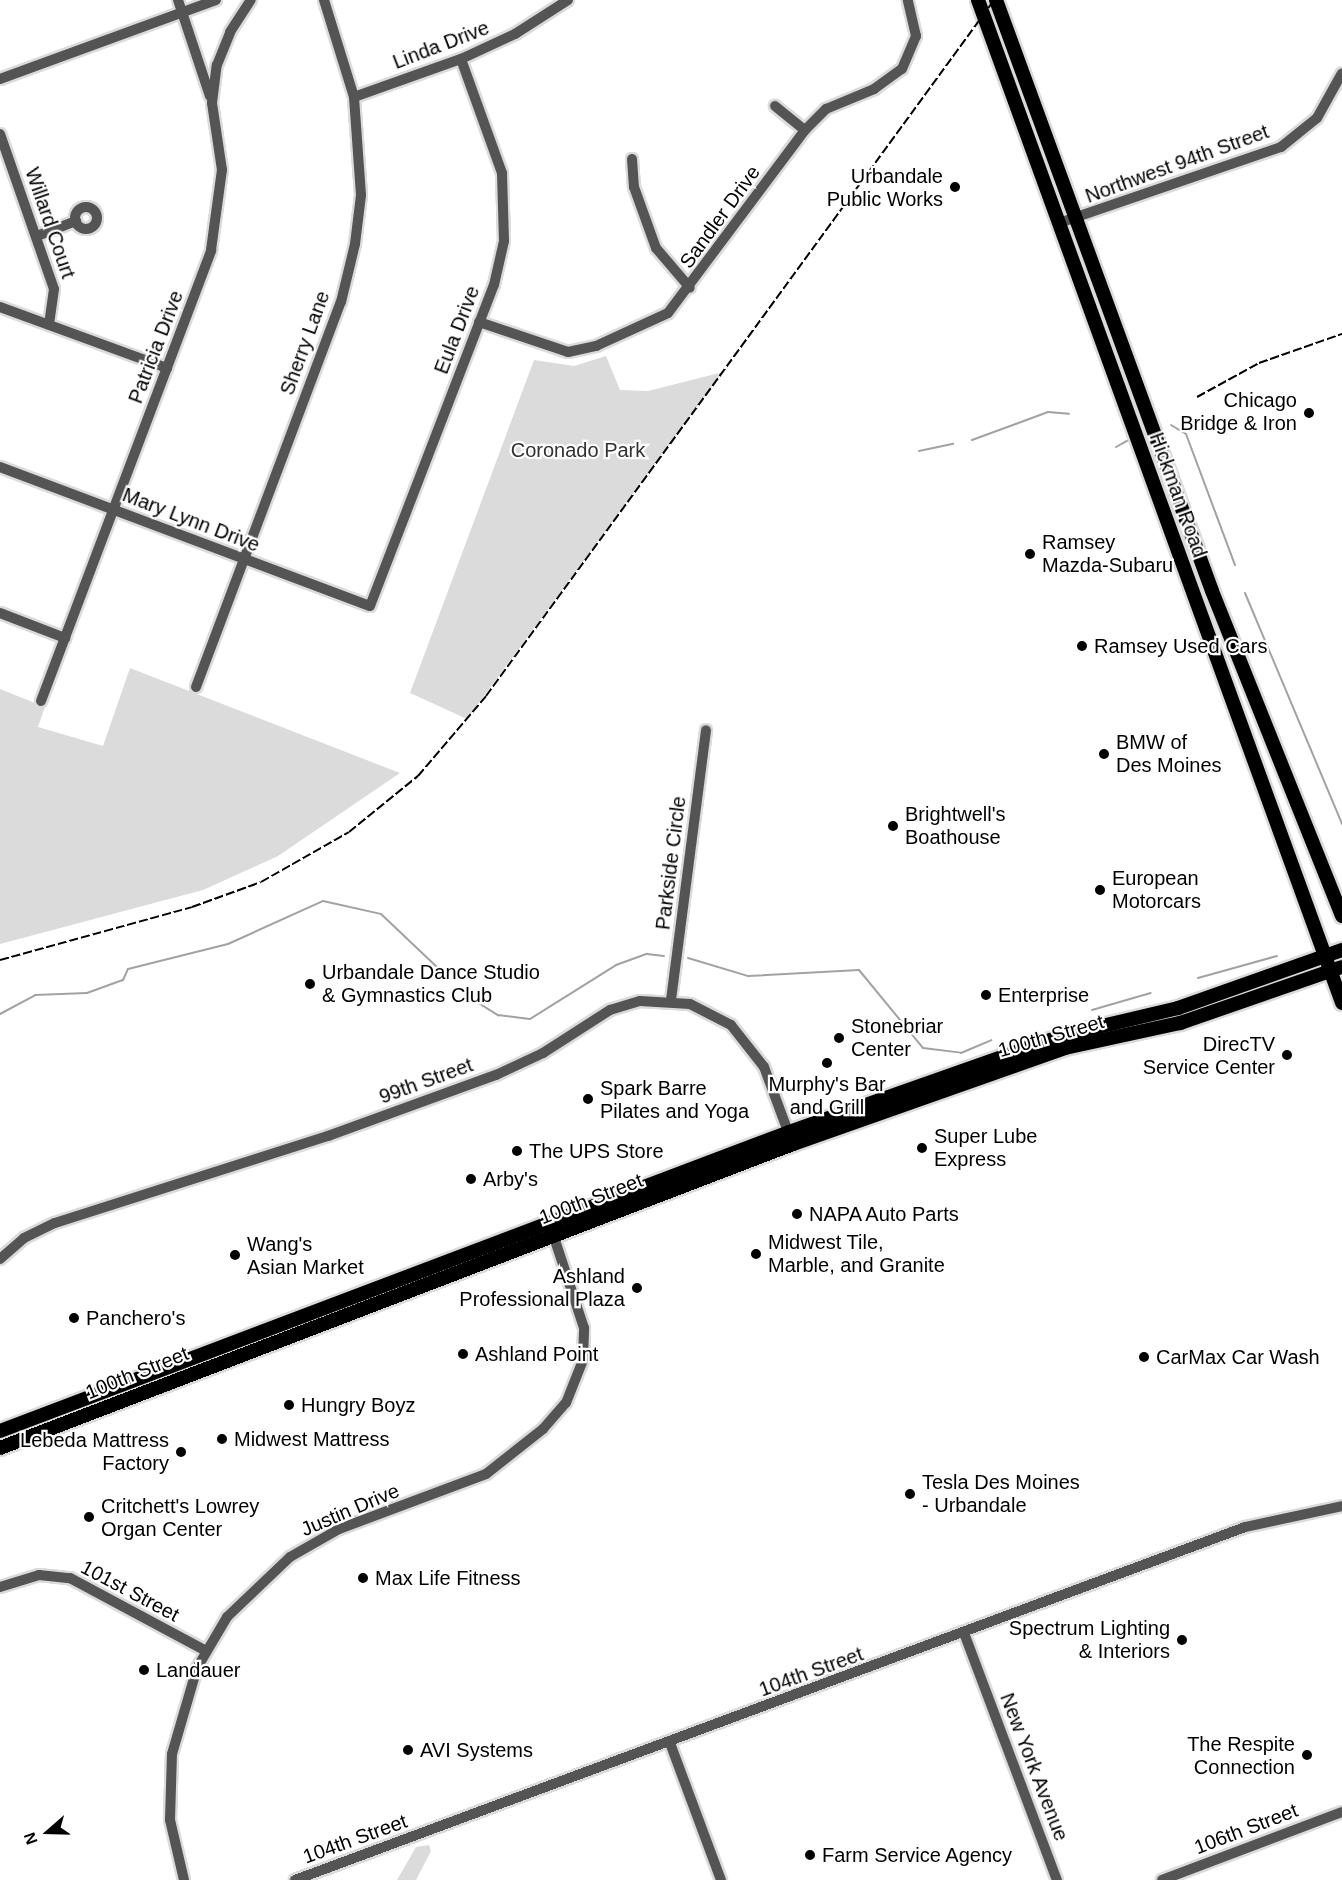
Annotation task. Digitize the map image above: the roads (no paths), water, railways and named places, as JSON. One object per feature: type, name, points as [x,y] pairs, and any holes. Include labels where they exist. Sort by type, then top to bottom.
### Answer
[{"type":"main road","name":"Hickman Road","points":[[978,0],[1325,957],[1336,969],[1342,1003]]},
{"type":"main road","name":"Hickman Road","points":[[996,0],[1212,591],[1342,916]]},
{"type":"main road","name":"100th Street","points":[[0,1430],[551,1228],[1064,1035],[1178,1008],[1342,951]]},
{"type":"main road","name":"100th Street","points":[[791,1138],[1065,1048],[1180,1023],[1336,969]]},
{"type":"main road","name":"100th Street","points":[[3,1447],[551,1228]]},
{"type":"street","points":[[178,0],[212,103]]},
{"type":"street","points":[[0,79],[216,0]]},
{"type":"street","name":"Patricia Drive","points":[[41,701],[168,368],[218,224],[222,171],[212,103],[222,48],[251,0]]},
{"type":"street","name":"Sherry Lane","points":[[196,687],[344,290],[361,195],[354,97],[324,0]]},
{"type":"street","name":"Linda Drive","points":[[354,97],[461,59],[515,34],[568,0]]},
{"type":"street","name":"Sandler Drive","points":[[479,322],[554,350],[582,350],[668,313],[690,288],[805,130],[826,109],[874,89],[902,69],[916,36],[908,0]]},
{"type":"street","name":"Eula Drive","points":[[370,606],[500,263],[505,196],[497,152],[461,59]]},
{"type":"street","name":"Northwest 94th Street","points":[[1059,223],[1281,147],[1317,118],[1342,73]]},
{"type":"street","points":[[775,106],[805,130]]},
{"type":"street","name":"Willard Court","points":[[0,134],[54,289],[49,325]]},
{"type":"street","points":[[632,159],[634,187],[656,248],[690,288]]},
{"type":"street","points":[[37,236],[76,222]]},
{"type":"street","points":[[0,307],[168,368]]},
{"type":"street","name":"Mary Lynn Drive","points":[[0,467],[370,606]]},
{"type":"street","points":[[0,613],[65,638]]},
{"type":"street","name":"Parkside Circle","points":[[671,1000],[706,730]]},
{"type":"street","name":"99th Street","points":[[0,1259],[24,1238],[55,1223],[328,1136],[496,1074],[624,1004],[671,1000],[705,1009],[742,1035],[764,1067],[791,1138]]},
{"type":"street","name":"Justin Drive","points":[[184,1880],[170,1820],[172,1754],[185,1696],[206,1651],[247,1594],[290,1557],[339,1530],[486,1474],[555,1417],[573,1390],[585,1344],[582,1312],[551,1228]]},
{"type":"street","points":[[0,1430],[3,1447]]},
{"type":"street","name":"104th Street","points":[[295,1880],[670,1743],[1245,1527],[1342,1506]]},
{"type":"street","name":"101st Street","points":[[0,1587],[39,1575],[70,1578],[206,1651]]},
{"type":"street","name":"New York Avenue","points":[[964,1633],[1057,1880]]},
{"type":"street","points":[[670,1743],[721,1880]]},
{"type":"street","name":"106th Street","points":[[1162,1880],[1342,1812]]},
{"type":"waterway","points":[[972,440],[1048,412],[1069,414]]},
{"type":"waterway","points":[[1171,425],[1186,434],[1235,565]]},
{"type":"waterway","points":[[1116,447],[1127,441]]},
{"type":"waterway","points":[[919,451],[953,444]]},
{"type":"waterway","points":[[1245,593],[1342,824]]},
{"type":"waterway","points":[[0,1014],[35,995],[87,993],[123,980],[128,969],[228,944],[323,901],[381,914],[439,969]]},
{"type":"waterway","points":[[472,999],[498,1015],[530,1019],[616,965],[647,954],[664,956]]},
{"type":"waterway","points":[[1198,978],[1277,956]]},
{"type":"waterway","points":[[688,958],[748,976],[859,970],[923,1048],[961,1053],[991,1040]]},
{"type":"waterway","points":[[1092,1010],[1151,993]]},
{"type":"railway","points":[[0,960],[192,907],[261,882],[349,832],[418,776],[486,696],[994,0]]},
{"type":"railway","points":[[1197,397],[1259,363],[1342,334]]},
{"type":"place","name":"Urbandale Public Works","points":[[955,187]]},
{"type":"place","name":"Chicago Bridge & Iron","points":[[1309,413]]},
{"type":"place","name":"Ramsey Mazda-Subaru","points":[[1030,554]]},
{"type":"place","name":"Ramsey Used Cars","points":[[1082,646]]},
{"type":"place","name":"BMW of Des Moines","points":[[1104,754]]},
{"type":"place","name":"Brightwell's Boathouse","points":[[893,826]]},
{"type":"place","name":"European Motorcars","points":[[1100,890]]},
{"type":"place","name":"Urbandale Dance Studio & Gymnastics Club","points":[[310,984]]},
{"type":"place","name":"Enterprise","points":[[986,995]]},
{"type":"place","name":"Stonebriar Center","points":[[839,1038]]},
{"type":"place","name":"DirecTV Service Center","points":[[1287,1055]]},
{"type":"place","name":"Murphy's Bar and Grill","points":[[827,1063]]},
{"type":"place","name":"Spark Barre Pilates and Yoga","points":[[588,1099]]},
{"type":"place","name":"Super Lube Express","points":[[922,1148]]},
{"type":"place","name":"The UPS Store","points":[[517,1151]]},
{"type":"place","name":"Arby's","points":[[471,1179]]},
{"type":"place","name":"NAPA Auto Parts","points":[[797,1214]]},
{"type":"place","name":"Midwest Tile, Marble, and Granite","points":[[756,1254]]},
{"type":"place","name":"Wang's Asian Market","points":[[235,1255]]},
{"type":"place","name":"Ashland Professional Plaza","points":[[637,1288]]},
{"type":"place","name":"Panchero's","points":[[74,1318]]},
{"type":"place","name":"Ashland Point","points":[[463,1354]]},
{"type":"place","name":"CarMax Car Wash","points":[[1144,1357]]},
{"type":"place","name":"Hungry Boyz","points":[[289,1405]]},
{"type":"place","name":"Midwest Mattress","points":[[222,1439]]},
{"type":"place","name":"Lebeda Mattress Factory","points":[[181,1452]]},
{"type":"place","name":"Tesla Des Moines - Urbandale","points":[[910,1494]]},
{"type":"place","name":"Critchett's Lowrey Organ Center","points":[[89,1517]]},
{"type":"place","name":"Max Life Fitness","points":[[363,1578]]},
{"type":"place","name":"Spectrum Lighting & Interiors","points":[[1182,1640]]},
{"type":"place","name":"Landauer","points":[[144,1670]]},
{"type":"place","name":"AVI Systems","points":[[408,1750]]},
{"type":"place","name":"The Respite Connection","points":[[1307,1755]]},
{"type":"place","name":"Farm Service Agency","points":[[810,1855]]},
{"type":"park label","name":"Coronado Park","points":[[578,450]]}]
